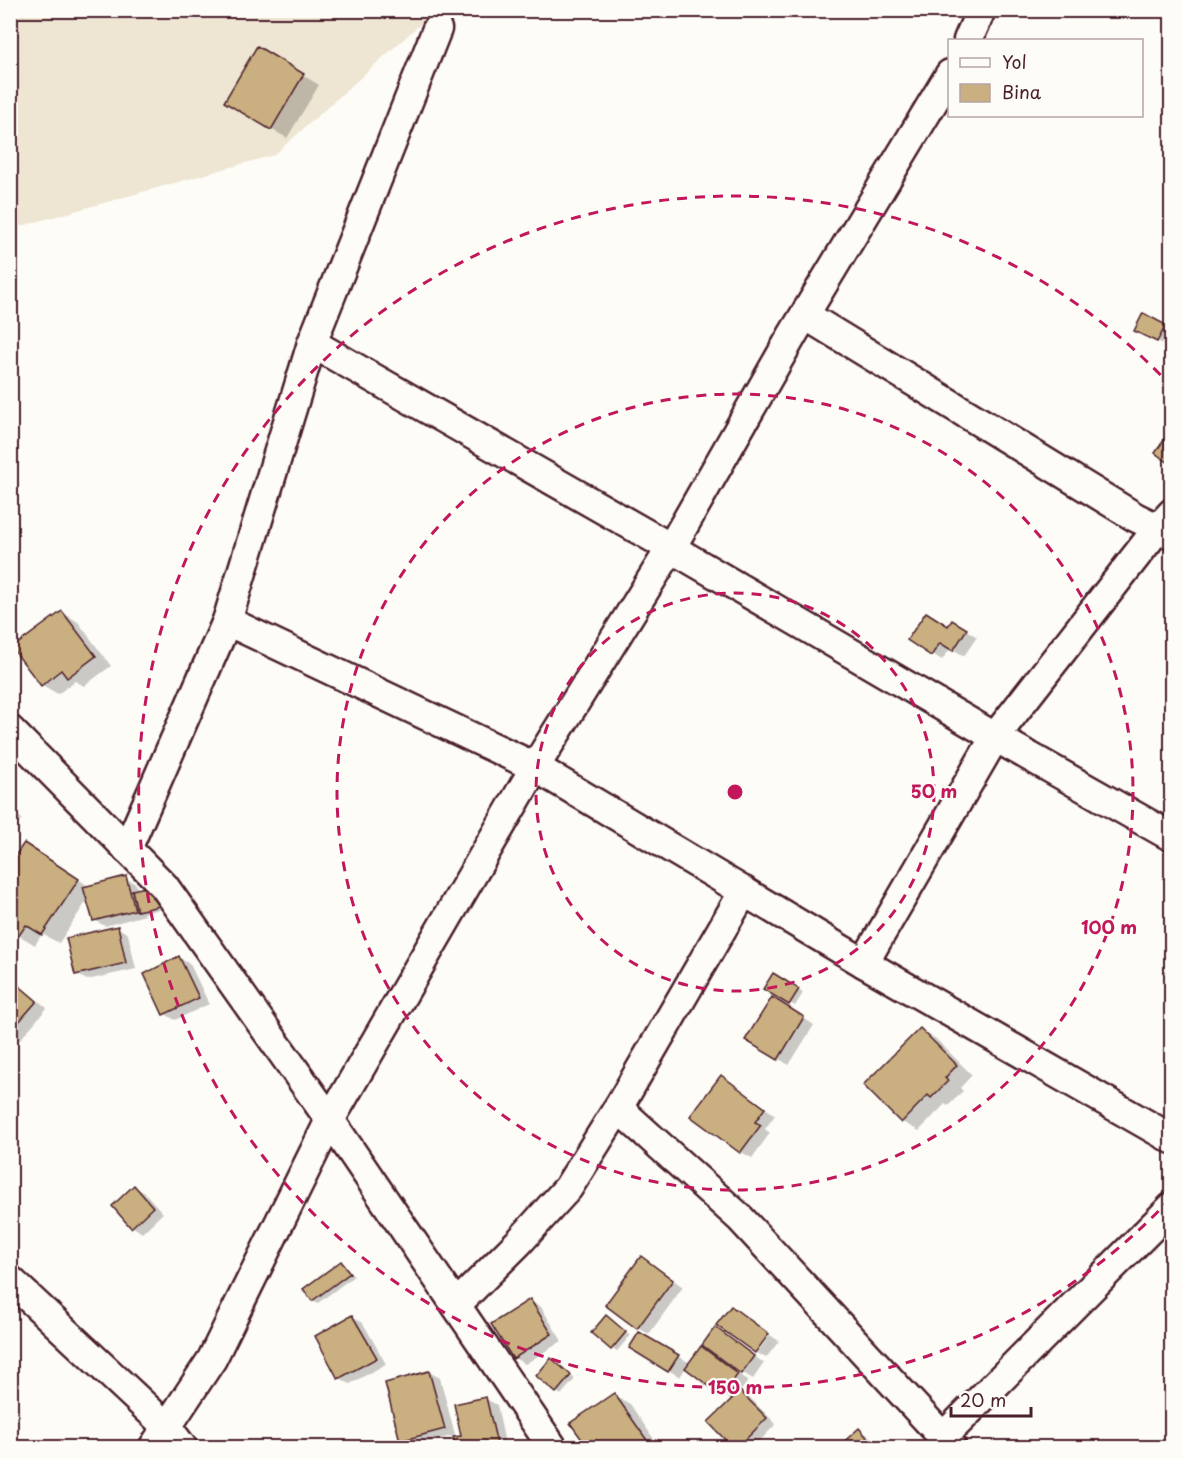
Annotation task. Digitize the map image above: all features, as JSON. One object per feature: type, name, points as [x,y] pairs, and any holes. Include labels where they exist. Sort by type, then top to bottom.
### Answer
[{"type":"street","points":[[968,39],[981,10]]},
{"type":"street","points":[[127,849],[227,621],[312,343],[438,29]]},
{"type":"street","points":[[10,1280],[168,1441],[212,1359],[330,1120],[535,767],[671,548],[805,315],[948,77]]},
{"type":"street","points":[[805,315],[1125,511],[1167,525],[995,737],[864,963]]},
{"type":"street","points":[[312,343],[1172,837]]},
{"type":"street","points":[[227,621],[535,767],[864,963],[1172,1139]]},
{"type":"street","points":[[10,730],[164,886],[330,1120],[553,1448]]},
{"type":"street","points":[[456,1305],[519,1242],[568,1188],[618,1108],[744,891]]},
{"type":"street","points":[[618,1108],[740,1218],[948,1442],[1172,1207]]},
{"type":"shaded area","points":[[11,11],[435,11],[274,155],[11,229]]},
{"type":"building","points":[[257,46],[304,74],[271,130],[224,102]]},
{"type":"building","points":[[1143,313],[1166,325],[1157,342],[1134,331]]},
{"type":"building","points":[[1172,428],[1172,465],[1155,453]]},
{"type":"building","points":[[62,611],[96,656],[67,678],[61,670],[41,686],[12,648]]},
{"type":"building","points":[[926,612],[948,626],[952,620],[967,629],[953,651],[940,643],[931,656],[907,640]]},
{"type":"building","points":[[24,843],[79,879],[42,935],[26,925],[18,937],[10,932],[10,863]]},
{"type":"building","points":[[126,876],[135,910],[93,921],[83,887]]},
{"type":"building","points":[[155,885],[160,906],[137,911],[132,890]]},
{"type":"building","points":[[118,926],[126,963],[75,975],[66,938]]},
{"type":"building","points":[[179,956],[199,998],[163,1015],[144,974]]},
{"type":"building","points":[[773,973],[799,989],[789,1005],[763,989]]},
{"type":"building","points":[[10,978],[37,1001],[10,1032]]},
{"type":"building","points":[[772,997],[804,1017],[778,1060],[745,1040]]},
{"type":"building","points":[[920,1028],[957,1065],[945,1078],[948,1081],[931,1098],[928,1095],[901,1123],[863,1085]]},
{"type":"building","points":[[721,1075],[765,1108],[755,1122],[761,1125],[740,1153],[690,1116]]},
{"type":"building","points":[[134,1185],[153,1207],[131,1228],[112,1206]]},
{"type":"building","points":[[641,1256],[673,1280],[637,1329],[605,1305]]},
{"type":"building","points":[[341,1261],[350,1273],[312,1301],[303,1289]]},
{"type":"building","points":[[530,1299],[552,1334],[513,1359],[491,1324]]},
{"type":"building","points":[[731,1306],[769,1334],[755,1353],[716,1325]]},
{"type":"building","points":[[352,1315],[377,1358],[338,1379],[315,1336]]},
{"type":"building","points":[[606,1315],[626,1332],[611,1350],[591,1333]]},
{"type":"building","points":[[715,1327],[754,1356],[741,1374],[702,1345]]},
{"type":"building","points":[[639,1332],[679,1355],[668,1372],[629,1348]]},
{"type":"building","points":[[701,1346],[738,1374],[722,1396],[685,1368]]},
{"type":"building","points":[[551,1358],[571,1375],[556,1393],[536,1376]]},
{"type":"building","points":[[429,1371],[445,1429],[400,1441],[385,1383]]},
{"type":"building","points":[[740,1391],[767,1418],[737,1448],[733,1448],[708,1422]]},
{"type":"building","points":[[614,1393],[651,1446],[649,1448],[588,1448],[570,1423]]},
{"type":"building","points":[[486,1397],[498,1448],[455,1448],[453,1437],[461,1436],[454,1404]]},
{"type":"building","points":[[859,1428],[876,1448],[837,1448]]}]
